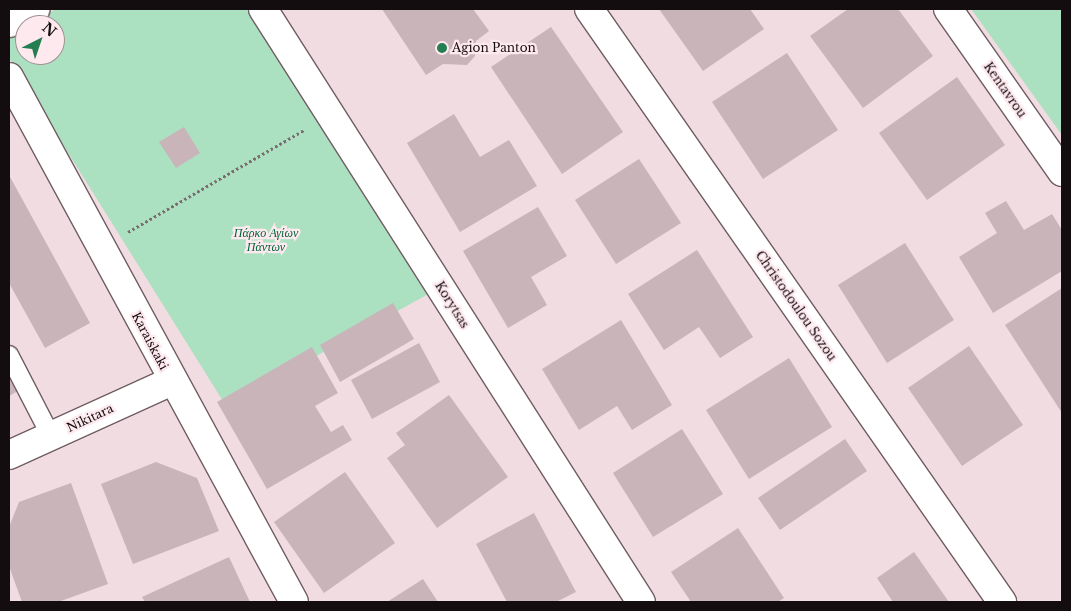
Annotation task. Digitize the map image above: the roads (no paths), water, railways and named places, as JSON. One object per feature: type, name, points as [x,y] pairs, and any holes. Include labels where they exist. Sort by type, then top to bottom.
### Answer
[{"type":"street","points":[[9,23],[35,9]]},
{"type":"street","name":"Korytsas","points":[[263,9],[641,602]]},
{"type":"street","name":"Christodoulou Sozou","points":[[589,9],[1002,602]]},
{"type":"street","name":"Kentavrou","points":[[948,9],[1062,172]]},
{"type":"street","name":"Karaiskaki","points":[[9,77],[172,381],[294,602]]},
{"type":"street","name":"Nikitara","points":[[9,456],[172,381]]},
{"type":"lane","points":[[9,355],[50,436]]},
{"type":"place","name":"Agion Panton","points":[[442,48]]},
{"type":"park label","name":"Πάρκο Αγίων Πάντων","points":[[266,240]]}]
